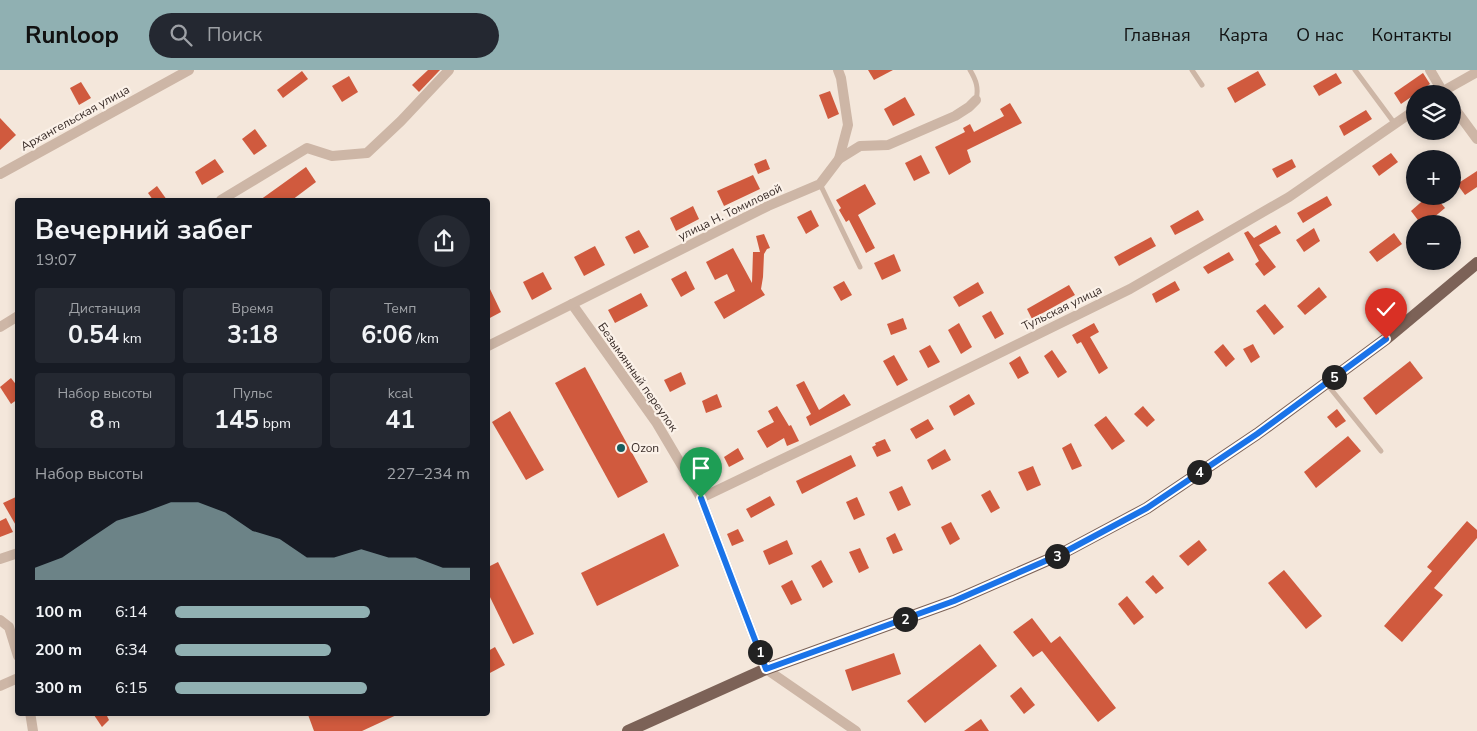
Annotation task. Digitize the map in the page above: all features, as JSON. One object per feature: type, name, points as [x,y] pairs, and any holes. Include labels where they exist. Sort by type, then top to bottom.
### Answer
[{"type":"main road","points":[[628,731],[766,669],[954,601],[1059,555],[1147,508],[1257,434],[1386,339],[1477,263]]},
{"type":"street","name":"Архангельская улица","points":[[0,174],[173,74],[189,70]]},
{"type":"street","points":[[224,198],[307,148],[332,156],[367,153],[401,121],[448,70]]},
{"type":"street","points":[[838,70],[841,78],[848,125],[839,159]]},
{"type":"street","points":[[1430,70],[1438,85]]},
{"type":"street","points":[[1455,85],[1477,72]]},
{"type":"street","name":"улица Н. Томиловой","points":[[490,345],[759,210],[820,184],[839,159],[860,146],[888,145],[956,116],[976,100]]},
{"type":"street","name":"Тульская улица","points":[[701,498],[1130,289],[1289,197],[1406,116]]},
{"type":"street","points":[[1461,117],[1477,139]]},
{"type":"street","name":"Безымянный переулок","points":[[572,304],[656,422],[701,498],[766,669]]},
{"type":"street","points":[[0,327],[15,318]]},
{"type":"street","points":[[0,559],[15,554]]},
{"type":"street","points":[[0,620],[9,627],[15,646]]},
{"type":"street","points":[[766,669],[856,731]]},
{"type":"street","points":[[0,686],[15,679]]},
{"type":"street","points":[[31,716],[33,731]]},
{"type":"lane","points":[[970,70],[977,86],[978,94],[976,100]]},
{"type":"lane","points":[[1192,70],[1202,84]]},
{"type":"lane","points":[[1355,70],[1395,124]]},
{"type":"lane","points":[[820,184],[860,268]]},
{"type":"lane","points":[[1326,383],[1381,452]]},
{"type":"building","points":[[428,70],[440,70],[419,92],[412,85]]},
{"type":"building","points":[[868,70],[893,70],[874,80]]},
{"type":"building","points":[[302,71],[308,79],[283,98],[277,90]]},
{"type":"building","points":[[1258,71],[1266,85],[1235,103],[1227,88]]},
{"type":"building","points":[[1336,73],[1342,83],[1319,96],[1313,86]]},
{"type":"building","points":[[1423,73],[1430,84],[1406,85],[1406,101],[1401,104],[1394,93]]},
{"type":"building","points":[[349,76],[358,92],[342,102],[332,86]]},
{"type":"building","points":[[81,82],[91,98],[79,105],[70,88]]},
{"type":"building","points":[[830,91],[839,114],[828,119],[819,95]]},
{"type":"building","points":[[905,97],[915,115],[893,126],[884,109]]},
{"type":"building","points":[[1010,103],[1022,123],[967,150],[971,162],[949,175],[935,147],[965,132],[963,128],[970,124],[974,132],[1004,116],[1000,109]]},
{"type":"building","points":[[1366,110],[1372,119],[1344,136],[1339,126]]},
{"type":"building","points":[[0,118],[16,135],[0,150]]},
{"type":"building","points":[[255,129],[267,146],[254,155],[242,139]]},
{"type":"building","points":[[1391,153],[1398,162],[1379,176],[1372,166]]},
{"type":"building","points":[[921,155],[930,173],[914,181],[905,163]]},
{"type":"building","points":[[215,159],[224,172],[202,185],[195,172]]},
{"type":"building","points":[[766,159],[770,169],[758,174],[754,164]]},
{"type":"building","points":[[1292,159],[1296,167],[1277,178],[1272,169]]},
{"type":"building","points":[[306,167],[316,182],[295,198],[263,198]]},
{"type":"building","points":[[1477,171],[1477,187],[1465,195],[1461,190],[1461,181]]},
{"type":"building","points":[[753,175],[760,189],[724,206],[717,191]]},
{"type":"building","points":[[865,184],[876,204],[858,215],[875,248],[866,253],[849,220],[846,222],[839,210],[841,208],[836,200]]},
{"type":"building","points":[[157,186],[166,198],[152,198],[148,193]]},
{"type":"building","points":[[1327,196],[1332,205],[1303,223],[1297,213]]},
{"type":"building","points":[[1418,205],[1442,205],[1445,208],[1437,215],[1414,215],[1411,211]]},
{"type":"building","points":[[693,206],[699,219],[676,231],[670,218]]},
{"type":"building","points":[[811,210],[819,226],[806,234],[797,217]]},
{"type":"building","points":[[1198,210],[1204,220],[1175,235],[1170,226]]},
{"type":"building","points":[[1276,225],[1281,233],[1259,245],[1276,267],[1264,276],[1255,264],[1259,261],[1244,233],[1248,231],[1254,238]]},
{"type":"building","points":[[1314,228],[1320,241],[1304,252],[1296,240]]},
{"type":"building","points":[[639,230],[649,247],[634,254],[625,237]]},
{"type":"building","points":[[1394,233],[1402,244],[1377,262],[1369,252]]},
{"type":"building","points":[[764,234],[770,248],[764,254],[761,289],[765,295],[724,319],[714,302],[735,291],[727,274],[715,280],[706,262],[733,248],[752,283],[753,252],[760,252],[756,236]]},
{"type":"building","points":[[1151,237],[1156,246],[1119,266],[1114,257]]},
{"type":"building","points":[[595,246],[605,265],[584,276],[574,257]]},
{"type":"building","points":[[1229,252],[1234,260],[1208,274],[1203,267]]},
{"type":"building","points":[[894,254],[901,271],[882,280],[874,263]]},
{"type":"building","points":[[686,271],[695,289],[681,297],[671,279]]},
{"type":"building","points":[[543,272],[552,289],[532,300],[523,282]]},
{"type":"building","points":[[844,281],[852,295],[841,301],[833,287]]},
{"type":"building","points":[[1175,281],[1180,290],[1156,303],[1152,294]]},
{"type":"building","points":[[978,282],[984,293],[959,307],[953,297]]},
{"type":"building","points":[[1069,285],[1075,295],[1032,319],[1027,309]]},
{"type":"building","points":[[1319,287],[1327,297],[1305,315],[1297,306]]},
{"type":"building","points":[[490,289],[501,312],[490,318]]},
{"type":"building","points":[[641,293],[648,306],[615,323],[608,310]]},
{"type":"building","points":[[1265,304],[1284,327],[1274,335],[1256,311]]},
{"type":"building","points":[[991,311],[1004,334],[995,339],[982,316]]},
{"type":"building","points":[[903,318],[907,329],[891,335],[887,324]]},
{"type":"building","points":[[959,323],[972,347],[961,354],[948,330]]},
{"type":"building","points":[[1094,323],[1099,332],[1090,337],[1108,368],[1099,374],[1081,342],[1077,344],[1072,335]]},
{"type":"building","points":[[1223,344],[1235,359],[1226,367],[1214,352]]},
{"type":"building","points":[[1253,344],[1260,357],[1251,363],[1243,349]]},
{"type":"building","points":[[930,345],[940,362],[928,368],[919,351]]},
{"type":"building","points":[[1052,350],[1067,372],[1058,378],[1044,356]]},
{"type":"building","points":[[894,355],[908,380],[897,386],[883,361]]},
{"type":"building","points":[[1020,356],[1029,373],[1018,379],[1009,363]]},
{"type":"building","points":[[1410,361],[1423,378],[1376,415],[1363,398]]},
{"type":"building","points":[[585,367],[648,482],[618,498],[555,383]]},
{"type":"building","points":[[681,372],[686,384],[670,392],[664,380]]},
{"type":"building","points":[[11,378],[15,383],[15,401],[11,404],[0,387]]},
{"type":"building","points":[[804,381],[819,410],[844,394],[851,405],[810,426],[806,417],[811,414],[796,385]]},
{"type":"building","points":[[717,394],[722,407],[706,413],[702,401]]},
{"type":"building","points":[[969,394],[975,404],[954,416],[949,406]]},
{"type":"building","points":[[777,406],[789,426],[791,425],[799,441],[787,446],[784,438],[767,448],[757,431],[774,422],[768,411]]},
{"type":"building","points":[[1143,406],[1155,420],[1147,427],[1134,414]]},
{"type":"building","points":[[1337,409],[1346,421],[1336,428],[1327,417]]},
{"type":"building","points":[[510,411],[544,470],[526,480],[492,422]]},
{"type":"building","points":[[1106,416],[1125,441],[1112,450],[1094,425]]},
{"type":"building","points":[[928,419],[934,429],[916,439],[910,429]]},
{"type":"building","points":[[1348,436],[1361,451],[1316,488],[1304,472]]},
{"type":"building","points":[[885,439],[891,451],[877,457],[872,447],[876,445],[875,443]]},
{"type":"building","points":[[1071,443],[1082,466],[1072,470],[1062,448]]},
{"type":"building","points":[[738,448],[744,459],[729,467],[724,457]]},
{"type":"building","points":[[945,449],[951,460],[932,470],[927,460]]},
{"type":"building","points":[[851,455],[856,466],[802,494],[796,481]]},
{"type":"building","points":[[1033,466],[1041,485],[1027,491],[1018,472]]},
{"type":"building","points":[[902,486],[911,505],[898,511],[889,492]]},
{"type":"building","points":[[990,490],[1000,508],[991,513],[981,495]]},
{"type":"building","points":[[770,496],[775,505],[751,518],[746,509]]},
{"type":"building","points":[[15,497],[15,524],[3,503]]},
{"type":"building","points":[[857,497],[865,515],[854,520],[846,502]]},
{"type":"building","points":[[6,518],[13,532],[0,537],[0,521]]},
{"type":"building","points":[[1467,521],[1477,530],[1477,538],[1434,588],[1443,595],[1402,642],[1384,626],[1432,571],[1427,567]]},
{"type":"building","points":[[951,522],[960,539],[950,545],[941,527]]},
{"type":"building","points":[[738,529],[744,541],[732,546],[727,534]]},
{"type":"building","points":[[664,533],[679,566],[597,606],[581,573]]},
{"type":"building","points":[[895,533],[903,550],[893,554],[886,538]]},
{"type":"building","points":[[787,540],[793,554],[769,565],[763,551]]},
{"type":"building","points":[[1199,540],[1207,550],[1188,566],[1179,556]]},
{"type":"building","points":[[860,548],[869,568],[859,573],[849,552]]},
{"type":"building","points":[[821,560],[833,582],[823,588],[811,566]]},
{"type":"building","points":[[498,562],[534,634],[513,644],[490,597],[490,566]]},
{"type":"building","points":[[1284,570],[1322,616],[1306,629],[1268,583]]},
{"type":"building","points":[[1153,575],[1164,588],[1156,594],[1145,582]]},
{"type":"building","points":[[792,580],[802,600],[791,605],[781,586]]},
{"type":"building","points":[[1127,596],[1144,617],[1134,625],[1118,604]]},
{"type":"building","points":[[1032,618],[1051,643],[1060,636],[1116,708],[1098,722],[1042,651],[1033,657],[1013,632]]},
{"type":"building","points":[[980,644],[997,666],[925,723],[907,701]]},
{"type":"building","points":[[495,647],[505,665],[490,673],[490,650]]},
{"type":"building","points":[[894,653],[901,674],[852,691],[845,670]]},
{"type":"building","points":[[1021,687],[1035,705],[1024,714],[1010,696]]},
{"type":"building","points":[[95,716],[107,716],[109,720],[102,727]]},
{"type":"building","points":[[308,716],[394,716],[362,731],[314,731]]},
{"type":"building","points":[[981,719],[989,731],[964,731]]},
{"type":"place","name":"Ozon","points":[[621,448]]},
{"type":"route","points":[[701,498],[766,669],[954,601],[1059,555],[1147,508],[1257,434],[1386,339]]}]
